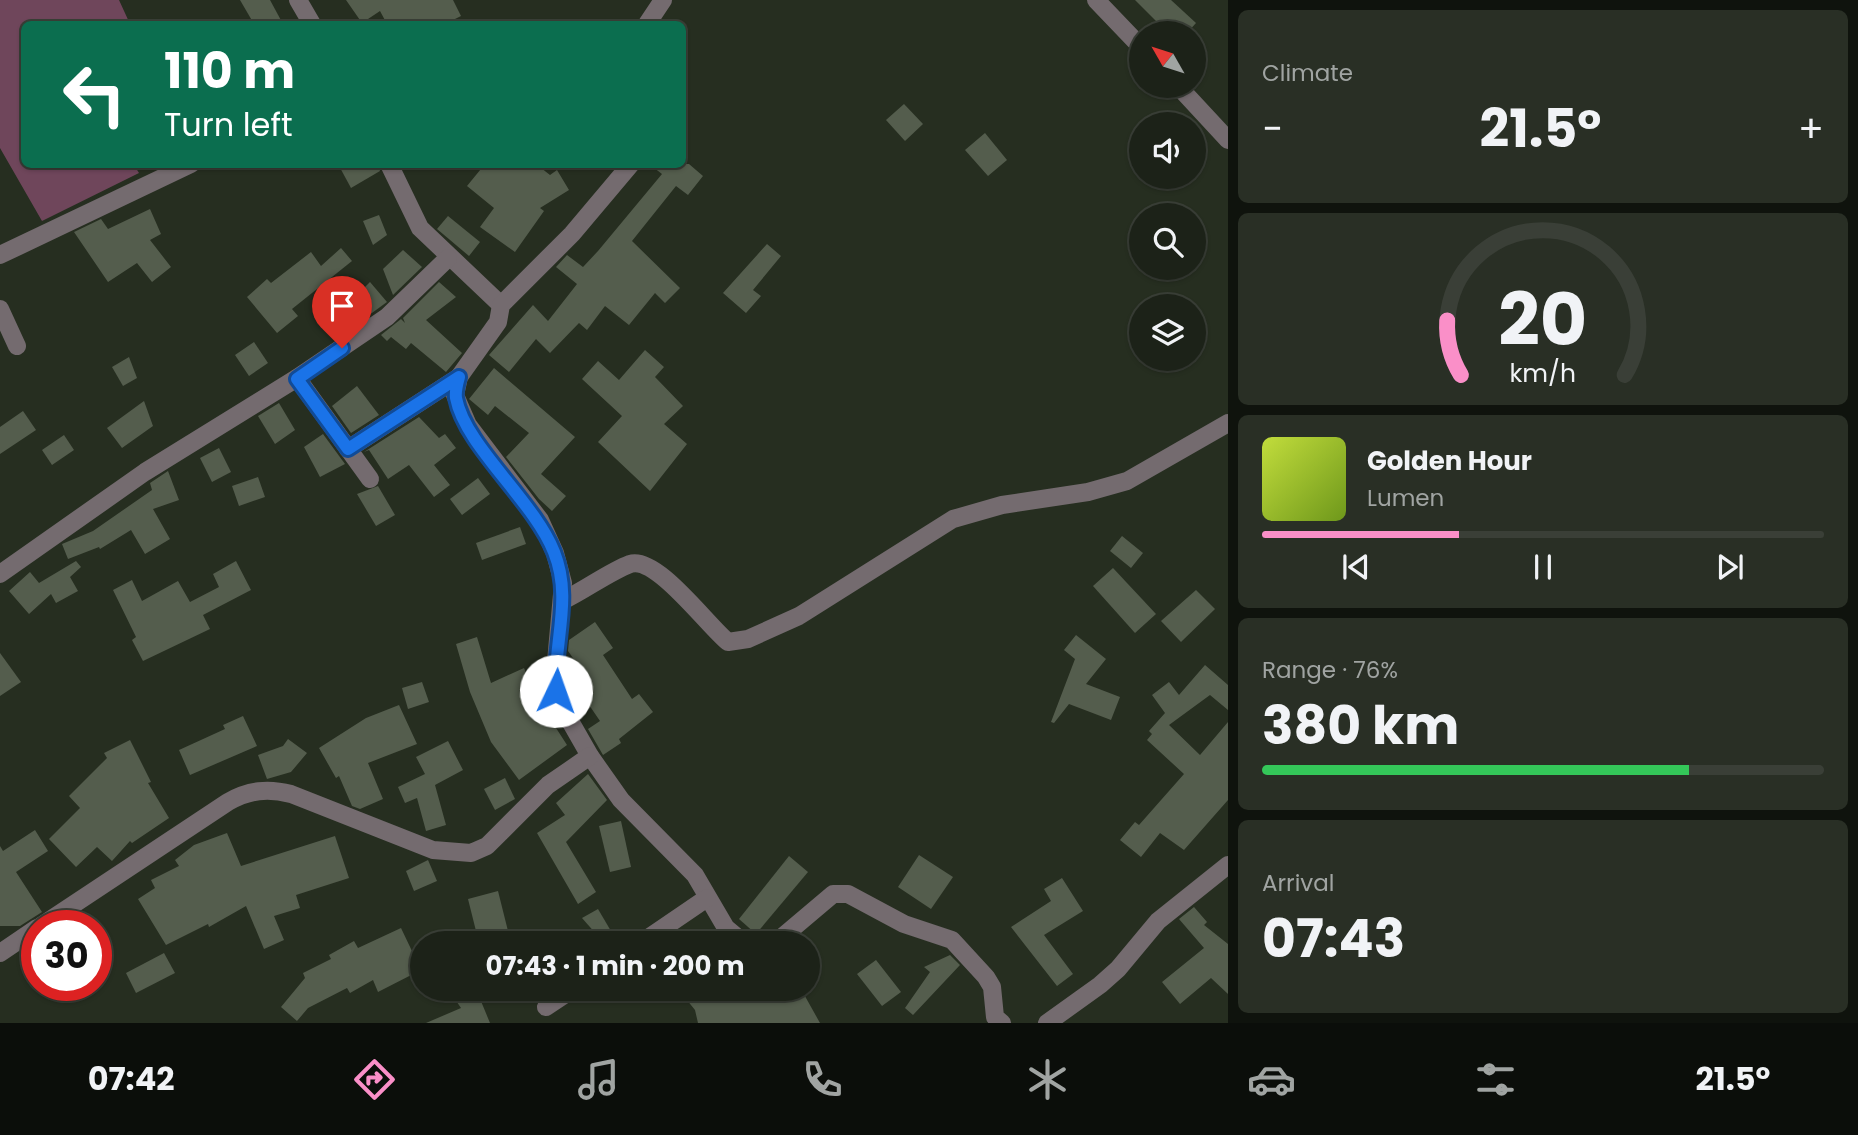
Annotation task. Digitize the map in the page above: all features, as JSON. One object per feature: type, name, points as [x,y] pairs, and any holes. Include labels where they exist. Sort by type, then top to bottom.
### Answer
[{"type":"street","points":[[298,0],[310,21]]},
{"type":"street","points":[[649,21],[663,0]]},
{"type":"street","points":[[1096,0],[1129,34]]},
{"type":"street","points":[[1191,98],[1225,130]]},
{"type":"street","points":[[0,255],[183,168]]},
{"type":"street","points":[[391,168],[420,229],[501,305]]},
{"type":"street","points":[[348,449],[459,377],[489,339],[498,323],[501,305],[572,234],[628,168]]},
{"type":"street","points":[[0,574],[145,472],[297,379],[387,317],[448,258]]},
{"type":"street","points":[[0,309],[17,346]]},
{"type":"street","points":[[459,377],[456,395],[459,409],[494,463],[540,520],[555,553],[563,583],[564,600],[555,673],[556,691],[590,756],[635,816],[695,874],[707,898],[730,931]]},
{"type":"street","points":[[297,379],[370,478]]},
{"type":"street","points":[[564,600],[632,563],[645,564],[661,573],[710,628],[728,642],[748,639],[799,616],[953,519],[1002,505],[1088,492],[1127,481],[1228,423]]},
{"type":"street","points":[[65,910],[229,802],[249,792],[269,789],[291,793],[433,850],[471,853],[487,846],[548,785],[590,756]]},
{"type":"street","points":[[1047,1023],[1100,985],[1118,969],[1158,921],[1228,865]]},
{"type":"street","points":[[789,931],[833,894],[848,894],[904,924],[952,940],[986,976],[992,988],[995,1017],[1002,1023]]},
{"type":"street","points":[[659,931],[707,898]]},
{"type":"street","points":[[0,953],[21,939]]},
{"type":"street","points":[[546,1007],[555,1001]]},
{"type":"shaded area","points":[[0,0],[119,0],[129,21],[21,21],[21,168],[136,168],[139,173],[42,221],[0,148]]},
{"type":"building","points":[[240,0],[270,0],[281,21],[252,21]]},
{"type":"building","points":[[346,0],[453,0],[461,16],[451,21],[385,21],[380,11],[361,21]]},
{"type":"building","points":[[1135,0],[1171,0],[1194,21],[1156,21]]},
{"type":"building","points":[[904,104],[923,124],[905,141],[886,120]]},
{"type":"building","points":[[985,133],[1007,160],[988,176],[965,150]]},
{"type":"building","points":[[686,164],[689,164],[703,176],[688,195],[676,186],[632,241],[680,288],[665,303],[655,293],[629,325],[605,306],[587,330],[579,323],[550,353],[536,339],[509,372],[489,355],[533,305],[548,321],[577,284],[556,267],[567,255],[583,267],[662,174],[654,168],[686,168]]},
{"type":"building","points":[[340,168],[379,168],[380,171],[351,188]]},
{"type":"building","points":[[482,168],[541,168],[550,175],[557,170],[569,190],[540,208],[544,211],[515,252],[480,227],[494,208],[467,186]]},
{"type":"building","points":[[150,209],[161,234],[150,240],[171,267],[152,282],[137,263],[108,282],[74,232],[101,219],[108,229]]},
{"type":"building","points":[[379,215],[387,235],[373,245],[363,221]]},
{"type":"building","points":[[448,216],[480,242],[469,256],[437,229]]},
{"type":"building","points":[[767,244],[781,256],[753,290],[761,296],[746,313],[723,293]]},
{"type":"building","points":[[341,248],[352,261],[292,309],[298,316],[277,333],[247,297],[267,279],[271,283],[311,252],[321,266]]},
{"type":"building","points":[[403,250],[422,267],[393,295],[383,269]]},
{"type":"building","points":[[370,282],[387,302],[365,318],[350,302]]},
{"type":"building","points":[[439,282],[456,297],[426,320],[462,353],[446,372],[411,343],[406,349],[391,337],[387,341],[381,335],[401,319],[405,323],[403,318]]},
{"type":"building","points":[[254,342],[268,363],[249,376],[235,355]]},
{"type":"building","points":[[645,350],[664,367],[655,377],[683,406],[664,424],[687,444],[650,491],[598,442],[622,416],[582,379],[598,361],[619,380]]},
{"type":"building","points":[[129,357],[137,378],[123,386],[112,367]]},
{"type":"building","points":[[494,368],[575,437],[541,474],[566,496],[552,511],[539,499],[506,457],[529,433],[495,406],[488,415],[469,399]]},
{"type":"building","points":[[357,386],[379,415],[351,433],[332,406]]},
{"type":"building","points":[[144,401],[153,426],[122,448],[107,428]]},
{"type":"building","points":[[279,403],[295,430],[275,444],[258,416]]},
{"type":"building","points":[[23,411],[36,430],[0,454],[0,427]]},
{"type":"building","points":[[419,417],[439,438],[445,434],[456,448],[434,465],[450,485],[434,497],[409,465],[388,479],[369,450],[364,452]]},
{"type":"building","points":[[323,434],[345,464],[320,477],[304,447]]},
{"type":"building","points":[[64,435],[74,450],[52,465],[42,450]]},
{"type":"building","points":[[219,448],[231,472],[212,482],[200,458]]},
{"type":"building","points":[[168,471],[179,500],[153,509],[170,539],[145,554],[131,530],[100,549],[99,547],[68,559],[62,544],[93,531],[152,490],[150,483]]},
{"type":"building","points":[[258,477],[265,497],[239,506],[232,486]]},
{"type":"building","points":[[478,478],[490,494],[462,515],[450,499]]},
{"type":"building","points":[[378,486],[395,515],[376,526],[357,494]]},
{"type":"building","points":[[520,527],[526,544],[482,560],[476,543]]},
{"type":"building","points":[[1122,536],[1143,553],[1131,568],[1110,551]]},
{"type":"building","points":[[76,561],[81,567],[70,577],[78,591],[56,603],[51,594],[29,614],[9,591],[30,572],[39,583]]},
{"type":"building","points":[[236,561],[251,590],[203,615],[210,629],[143,661],[132,640],[136,637],[113,590],[132,580],[142,601],[178,581],[190,602],[219,587],[213,574]]},
{"type":"building","points":[[1113,568],[1156,614],[1135,633],[1093,586]]},
{"type":"building","points":[[1196,590],[1215,609],[1181,642],[1161,621]]},
{"type":"building","points":[[595,622],[613,648],[603,655],[632,699],[639,694],[653,712],[619,739],[621,743],[603,755],[588,729],[600,721],[574,683],[585,675],[568,651],[569,640]]},
{"type":"building","points":[[1076,635],[1106,659],[1086,684],[1120,697],[1111,720],[1069,704],[1054,723],[1051,722],[1075,659],[1064,650]]},
{"type":"building","points":[[477,637],[491,683],[524,668],[538,700],[567,745],[519,780],[491,742],[470,692],[456,644]]},
{"type":"building","points":[[0,653],[21,682],[0,696]]},
{"type":"building","points":[[1205,665],[1228,685],[1228,710],[1210,695],[1169,725],[1200,755],[1228,722],[1228,800],[1184,850],[1160,833],[1141,857],[1120,840],[1135,822],[1139,825],[1184,774],[1147,740],[1152,734],[1149,731],[1165,713],[1152,695],[1169,682],[1179,695]]},
{"type":"building","points":[[422,682],[429,702],[408,709],[402,688]]},
{"type":"building","points":[[399,705],[417,744],[368,763],[383,799],[360,809],[352,806],[339,776],[336,778],[319,748],[366,718]]},
{"type":"building","points":[[243,716],[257,746],[190,775],[179,750],[225,729],[223,725]]},
{"type":"building","points":[[288,739],[307,753],[291,772],[267,779],[258,755],[283,746]]},
{"type":"building","points":[[130,740],[151,782],[148,783],[169,818],[132,843],[130,841],[112,861],[97,847],[76,867],[49,839],[80,808],[69,796],[107,758],[104,753]]},
{"type":"building","points":[[448,741],[463,770],[435,785],[446,825],[426,831],[417,798],[405,803],[398,787],[425,774],[416,757]]},
{"type":"building","points":[[588,774],[607,800],[566,842],[596,892],[578,904],[537,833],[565,815],[556,803]]},
{"type":"building","points":[[505,778],[515,799],[495,810],[484,789]]},
{"type":"building","points":[[621,821],[631,867],[610,872],[599,826]]},
{"type":"building","points":[[35,830],[48,851],[16,872],[41,910],[21,910],[20,926],[0,926],[0,846],[3,851]]},
{"type":"building","points":[[227,833],[241,866],[335,836],[349,878],[296,895],[300,908],[274,916],[284,940],[264,949],[246,906],[209,927],[208,924],[166,945],[138,899],[155,888],[151,880],[179,866],[175,860],[194,845]]},
{"type":"building","points":[[919,855],[953,877],[931,909],[898,887]]},
{"type":"building","points":[[789,856],[808,872],[759,931],[753,931],[739,919]]},
{"type":"building","points":[[428,860],[437,881],[414,891],[406,871]]},
{"type":"building","points":[[1062,878],[1083,911],[1044,935],[1073,974],[1057,986],[1011,927],[1051,901],[1044,889]]},
{"type":"building","points":[[498,891],[508,931],[476,931],[468,899]]},
{"type":"building","points":[[1194,907],[1207,922],[1204,925],[1228,944],[1228,994],[1211,978],[1180,1004],[1162,982],[1204,948],[1179,919]]},
{"type":"building","points":[[598,909],[611,931],[593,931],[582,918]]},
{"type":"building","points":[[401,928],[410,947],[410,976],[378,992],[373,980],[350,993],[347,988],[308,1008],[297,1021],[281,1007],[305,978],[303,973],[331,959],[329,955],[354,941],[358,948]]},
{"type":"building","points":[[164,953],[175,973],[136,993],[126,973]]},
{"type":"building","points":[[950,955],[960,965],[913,1015],[905,1008],[930,972],[924,967]]},
{"type":"building","points":[[876,960],[901,992],[882,1006],[857,974]]},
{"type":"building","points":[[456,1001],[481,1001],[490,1023],[426,1023],[461,1008]]},
{"type":"building","points":[[688,1001],[808,1001],[820,1023],[698,1023],[695,1010]]},
{"type":"route","points":[[342,348],[297,379],[348,449],[459,377],[456,395],[459,409],[494,463],[540,520],[555,553],[563,583],[564,600],[555,673],[556,691]]}]
